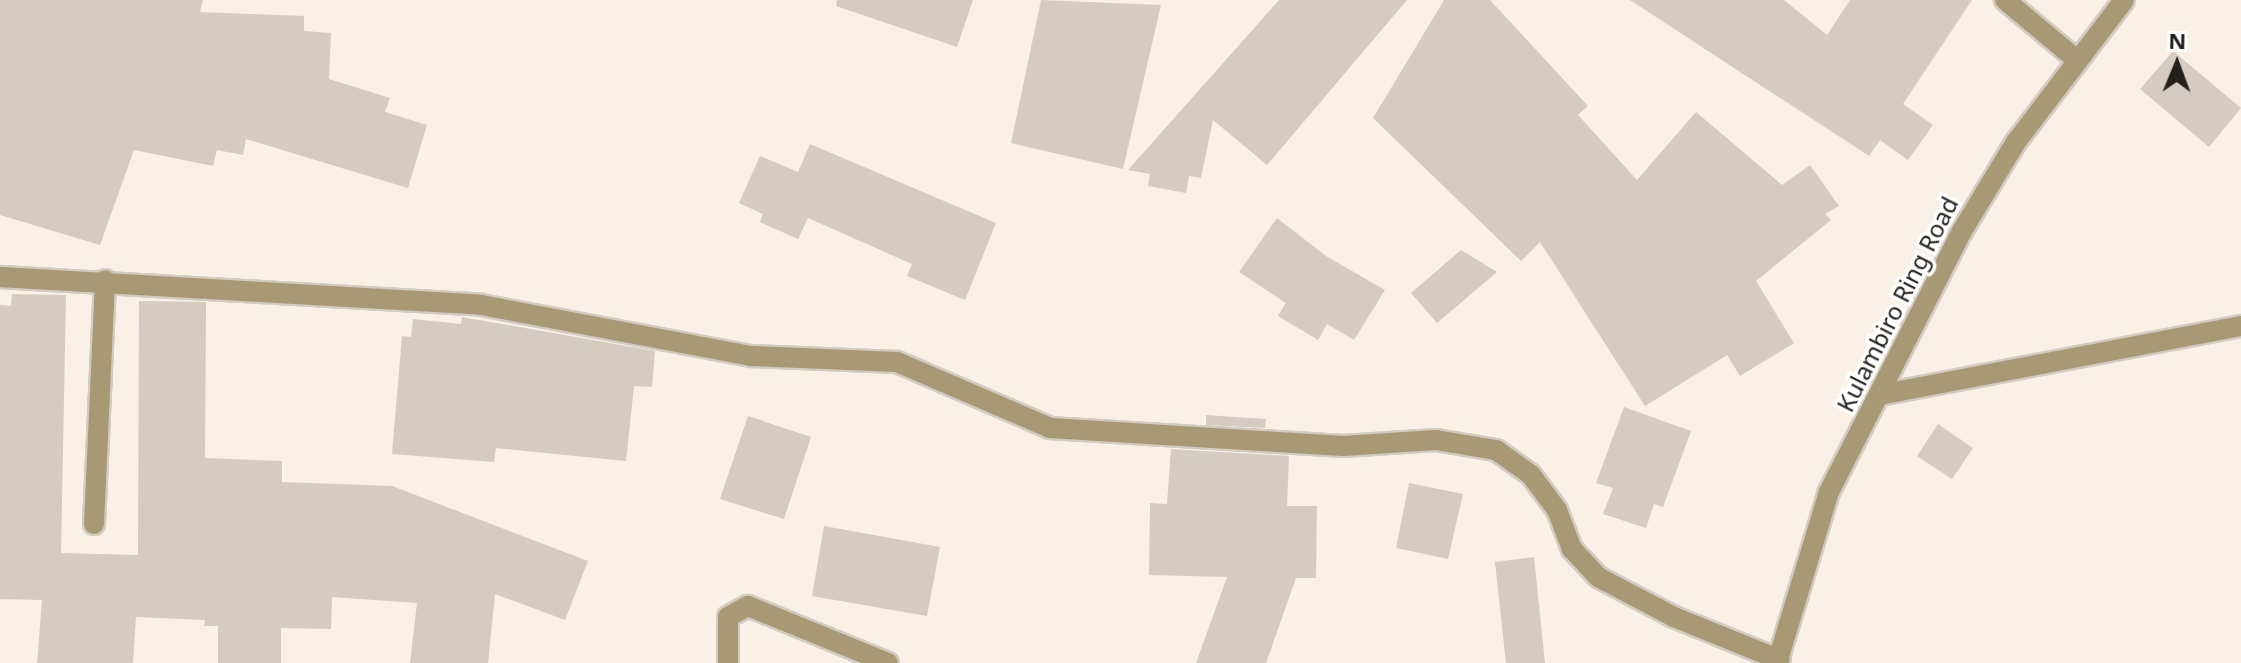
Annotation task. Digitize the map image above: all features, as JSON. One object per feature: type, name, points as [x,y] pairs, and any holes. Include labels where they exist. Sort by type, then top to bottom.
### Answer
[{"type":"street","points":[[2005,0],[2077,60]]},
{"type":"street","name":"Kulambiro Ring Road","points":[[1778,662],[1829,492],[1962,231],[2016,142],[2124,0]]},
{"type":"street","points":[[0,277],[105,280],[237,295],[481,305],[752,356],[897,362],[1050,428],[1343,446],[1436,440],[1496,450],[1531,475],[1557,510],[1572,549],[1598,577],[1674,617],[1778,662]]},
{"type":"street","points":[[94,524],[105,280]]},
{"type":"street","points":[[1879,395],[2241,326]]},
{"type":"street","points":[[728,663],[728,617],[748,606],[888,663]]},
{"type":"building","points":[[0,0],[203,0],[200,12],[304,16],[304,31],[331,33],[329,79],[390,98],[385,112],[427,125],[408,188],[246,139],[243,155],[217,150],[213,166],[134,150],[100,245],[0,215]]},
{"type":"building","points":[[837,0],[973,0],[957,47],[836,6]]},
{"type":"building","points":[[1041,0],[1161,5],[1123,169],[1011,143]]},
{"type":"building","points":[[1279,0],[1407,0],[1267,165],[1213,120],[1201,178],[1189,176],[1186,193],[1148,186],[1150,174],[1128,170]]},
{"type":"building","points":[[1444,0],[1490,0],[1588,106],[1578,115],[1637,180],[1696,112],[1782,185],[1810,165],[1839,206],[1825,214],[1831,220],[1756,281],[1794,343],[1740,376],[1727,355],[1645,406],[1540,242],[1521,261],[1373,118]]},
{"type":"building","points":[[1630,0],[1784,0],[1827,35],[1850,0],[1972,0],[1903,104],[1933,125],[1908,160],[1880,140],[1869,156]]},
{"type":"building","points":[[2173,51],[2241,108],[2209,147],[2140,89]]},
{"type":"building","points":[[810,144],[996,223],[965,300],[907,276],[912,264],[808,218],[798,239],[760,222],[763,214],[739,203],[760,156],[798,172]]},
{"type":"building","points":[[1277,218],[1326,256],[1385,290],[1354,340],[1327,324],[1318,340],[1278,316],[1286,303],[1239,272]]},
{"type":"building","points":[[1461,250],[1497,272],[1437,323],[1411,293]]},
{"type":"building","points":[[12,294],[66,295],[61,553],[138,555],[139,301],[206,302],[205,458],[282,461],[282,482],[392,486],[588,561],[565,620],[495,594],[488,663],[410,663],[417,603],[332,597],[331,629],[281,628],[281,663],[218,663],[218,626],[204,626],[205,620],[136,617],[133,663],[37,663],[42,600],[0,599],[0,305],[11,306]]},
{"type":"building","points":[[462,317],[655,351],[652,387],[634,386],[626,461],[496,448],[494,462],[392,454],[402,336],[411,337],[413,319],[461,324]]},
{"type":"building","points":[[1624,407],[1691,431],[1663,507],[1654,504],[1646,528],[1603,514],[1613,488],[1596,483]]},
{"type":"building","points":[[1206,415],[1266,419],[1265,428],[1206,425]]},
{"type":"building","points":[[748,416],[811,437],[784,519],[720,499]]},
{"type":"building","points":[[1938,424],[1973,448],[1952,479],[1917,456]]},
{"type":"building","points":[[1171,449],[1289,456],[1287,506],[1317,506],[1316,578],[1296,578],[1266,663],[1196,663],[1227,577],[1149,575],[1150,503],[1167,504]]},
{"type":"building","points":[[1409,483],[1463,494],[1448,559],[1396,548]]},
{"type":"building","points":[[824,526],[940,547],[927,616],[812,596]]},
{"type":"building","points":[[1534,557],[1545,663],[1506,663],[1495,562]]}]
